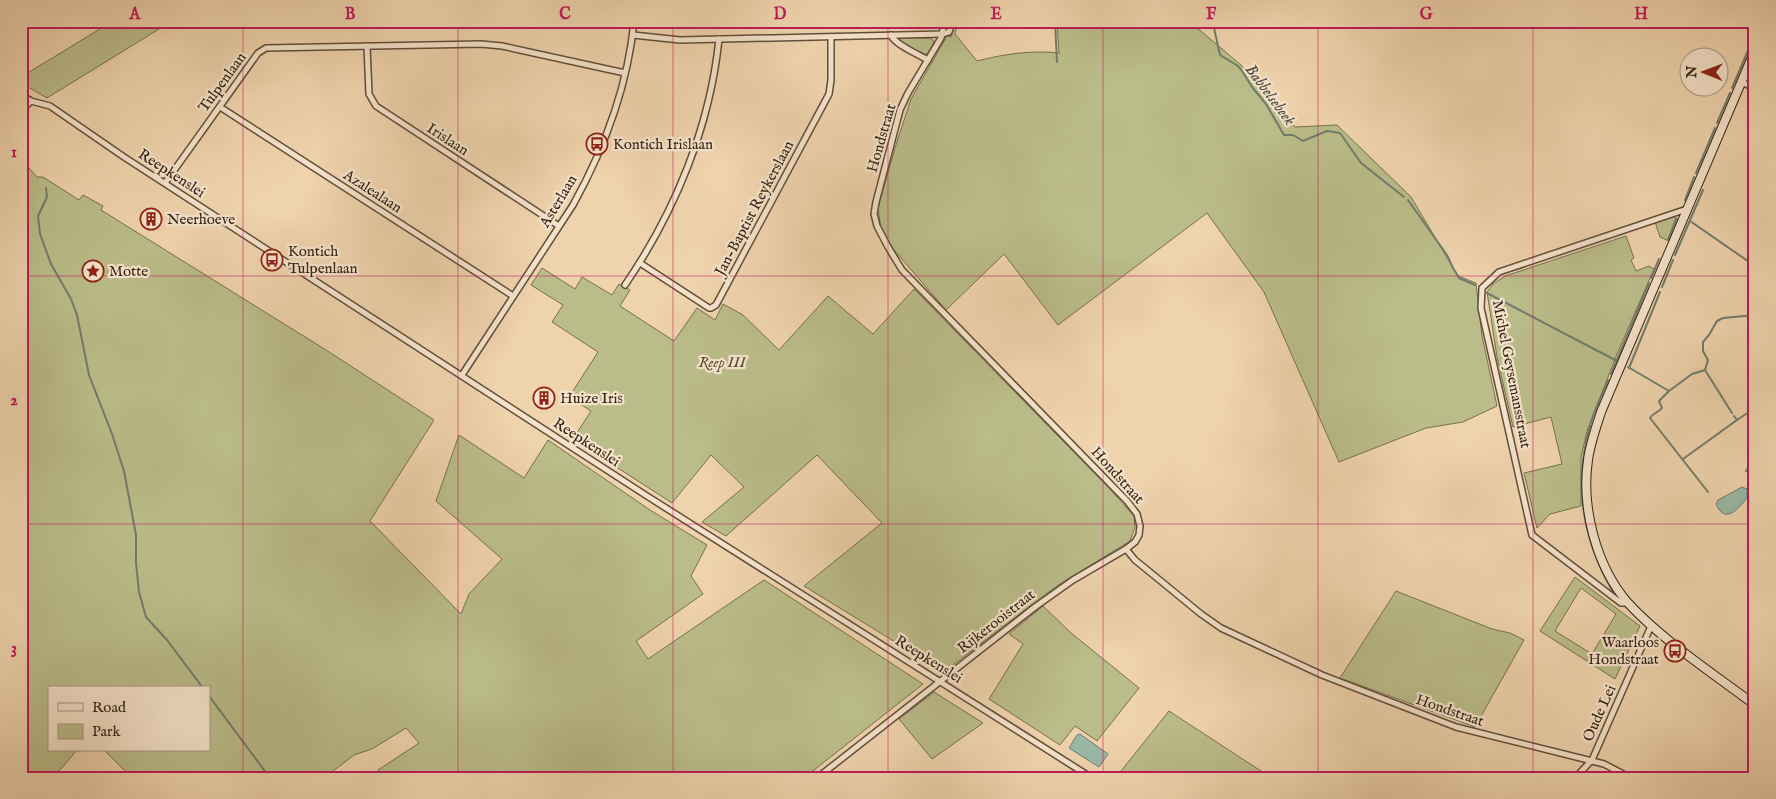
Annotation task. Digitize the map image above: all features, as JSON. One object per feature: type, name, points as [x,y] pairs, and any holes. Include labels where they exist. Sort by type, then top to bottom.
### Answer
[{"type":"street","name":"Asterlaan","points":[[462,375],[581,190],[601,148],[616,105],[625,73],[634,21]]},
{"type":"street","name":"Hondstraat","points":[[945,21],[942,34],[900,110],[874,208],[879,232],[892,255],[909,277],[993,361],[1131,506],[1137,514],[1140,531],[1135,542],[1126,549],[1135,560],[1221,628],[1314,671],[1456,727],[1592,760],[1631,778]]},
{"type":"street","name":"Hondstraat","points":[[942,34],[949,32],[953,21]]},
{"type":"street","points":[[633,35],[672,39],[719,39],[942,34]]},
{"type":"street","points":[[891,35],[897,43],[928,60]]},
{"type":"street","name":"Jan-Baptist Reykerslaan","points":[[640,264],[708,308],[716,305],[828,94],[831,80],[831,37]]},
{"type":"street","points":[[625,285],[640,264],[673,202],[692,155],[708,101],[719,39]]},
{"type":"street","name":"Tulpenlaan","points":[[165,184],[258,53],[263,49],[491,45],[625,73]]},
{"type":"street","name":"Irislaan","points":[[367,46],[368,89],[370,99],[376,106],[559,226]]},
{"type":"street","name":"Michel Geysemansstraat","points":[[1755,50],[1601,412],[1588,460],[1588,503],[1594,537],[1611,579],[1628,603],[1651,626],[1755,705]]},
{"type":"street","points":[[1742,82],[1755,88]]},
{"type":"street","name":"Reepkenslei","points":[[21,93],[31,101],[50,106],[165,184],[647,496],[1092,778]]},
{"type":"street","points":[[21,111],[31,101]]},
{"type":"street","name":"Azalealaan","points":[[220,107],[513,296]]},
{"type":"street","name":"Michel Geysemansstraat","points":[[1628,603],[1621,603],[1532,535],[1481,308],[1482,288],[1499,272],[1686,209]]},
{"type":"street","name":"Rijkerooistraat","points":[[817,778],[1035,607],[1073,580],[1126,549]]},
{"type":"street","name":"Oude Lei","points":[[1575,778],[1592,760],[1651,626]]},
{"type":"green space","points":[[113,21],[172,21],[47,98],[21,83],[21,77]]},
{"type":"green space","points":[[956,21],[958,21],[955,34],[977,61],[1018,53],[1059,53],[1057,21],[1189,21],[1241,65],[1295,127],[1337,125],[1411,197],[1458,276],[1476,283],[1482,336],[1497,406],[1463,422],[1426,428],[1339,462],[1264,292],[1207,213],[1058,325],[1004,254],[946,310],[894,250],[881,229],[878,208],[911,99],[947,36],[951,37]]},
{"type":"green space","points":[[899,38],[929,38],[934,42],[928,53],[924,55],[898,40]]},
{"type":"green space","points":[[21,159],[37,177],[43,177],[79,200],[83,195],[103,206],[101,210],[326,350],[434,420],[370,521],[461,614],[469,594],[502,559],[436,501],[459,435],[524,478],[548,440],[650,510],[707,545],[691,576],[703,594],[636,641],[648,659],[764,580],[923,684],[804,778],[382,778],[383,776],[378,770],[419,743],[406,728],[372,749],[354,755],[324,778],[132,778],[106,752],[210,752],[210,686],[48,686],[48,752],[75,752],[53,778],[21,778]]},
{"type":"green space","points":[[1672,216],[1678,219],[1669,241],[1660,237],[1655,222]]},
{"type":"green space","points":[[1626,236],[1634,258],[1631,260],[1636,271],[1649,266],[1654,269],[1617,354],[1587,431],[1581,457],[1581,506],[1550,514],[1537,528],[1524,473],[1562,464],[1551,417],[1513,427],[1497,357],[1487,292],[1493,284],[1505,276]]},
{"type":"green space","name":"Reep III","points":[[542,268],[575,289],[582,277],[612,295],[619,284],[630,290],[620,306],[674,341],[697,308],[715,320],[723,304],[743,315],[779,350],[828,296],[873,334],[914,289],[1108,487],[1134,516],[1135,527],[1130,541],[1058,585],[946,670],[939,669],[804,586],[882,523],[817,455],[726,536],[702,522],[744,487],[711,455],[672,503],[573,439],[591,411],[569,397],[598,352],[552,322],[563,305],[531,285]]},
{"type":"green space","points":[[1575,577],[1640,626],[1615,679],[1540,631]],"holes":[[[1581,588],[1616,614],[1592,654],[1555,631]]]},
{"type":"green space","points":[[1396,591],[1492,629],[1510,633],[1524,640],[1475,727],[1340,678]]},
{"type":"green space","points":[[1043,606],[1071,633],[1139,688],[1097,741],[1075,726],[1060,745],[989,699],[1023,644],[1009,634]]},
{"type":"green space","points":[[934,692],[983,723],[932,759],[899,719]]},
{"type":"green space","points":[[1169,711],[1264,773],[1259,778],[1121,778],[1117,776]]},
{"type":"shaded area","points":[[1742,487],[1747,489],[1747,498],[1732,513],[1723,513],[1716,504],[1718,500]]},
{"type":"shaded area","points":[[1080,734],[1108,754],[1099,767],[1069,748],[1077,735]]},
{"type":"waterway","points":[[1055,21],[1057,62]]},
{"type":"waterway","name":"Babbelsebeek","points":[[1208,21],[1214,28],[1220,55],[1238,66],[1266,104],[1284,135],[1293,135],[1303,141],[1327,131],[1340,133],[1361,163],[1404,197]]},
{"type":"waterway","points":[[1732,88],[1755,34]]},
{"type":"waterway","points":[[1717,123],[1730,93]]},
{"type":"waterway","points":[[1696,173],[1715,128]]},
{"type":"waterway","points":[[1685,200],[1694,177]]},
{"type":"waterway","points":[[46,188],[47,197],[38,216],[40,234],[51,264],[71,299],[77,315],[89,375],[124,471],[136,535],[139,592],[146,617],[167,640],[202,686]]},
{"type":"waterway","points":[[1675,255],[1703,190]]},
{"type":"waterway","name":"Babbelsebeek","points":[[1408,200],[1447,255],[1454,270]]},
{"type":"waterway","points":[[1668,240],[1676,219]]},
{"type":"waterway","points":[[1690,221],[1755,266]]},
{"type":"waterway","points":[[1651,278],[1659,259]]},
{"type":"waterway","points":[[1662,287],[1673,260]]},
{"type":"waterway","name":"Babbelsebeek","points":[[1455,271],[1459,278],[1475,285]]},
{"type":"waterway","points":[[1611,374],[1649,283]]},
{"type":"waterway","points":[[1629,368],[1660,292]]},
{"type":"waterway","name":"Babbelsebeek","points":[[1487,293],[1617,361]]},
{"type":"waterway","points":[[1705,370],[1708,360],[1703,351],[1703,342],[1717,321],[1723,318],[1755,315]]},
{"type":"waterway","points":[[1628,367],[1669,391],[1659,401],[1662,408],[1650,418],[1708,492]]},
{"type":"waterway","points":[[1669,391],[1692,374],[1705,370],[1732,413]]},
{"type":"waterway","points":[[1608,380],[1590,426],[1582,469],[1582,490],[1588,532],[1594,552],[1613,592]]},
{"type":"waterway","points":[[1737,420],[1755,408]]},
{"type":"waterway","points":[[1683,459],[1737,420],[1734,416]]},
{"type":"waterway","points":[[1746,471],[1755,460]]},
{"type":"waterway","points":[[210,697],[270,778]]},
{"type":"place","name":"Kontich Irislaan","points":[[597,144]]},
{"type":"place","name":"Neerhoeve","points":[[151,219]]},
{"type":"place","name":"Kontich Tulpenlaan","points":[[272,260]]},
{"type":"place","name":"Motte","points":[[93,271]]},
{"type":"place","name":"Huize Iris","points":[[544,398]]},
{"type":"place","name":"Waarloos Hondstraat","points":[[1675,651]]}]
